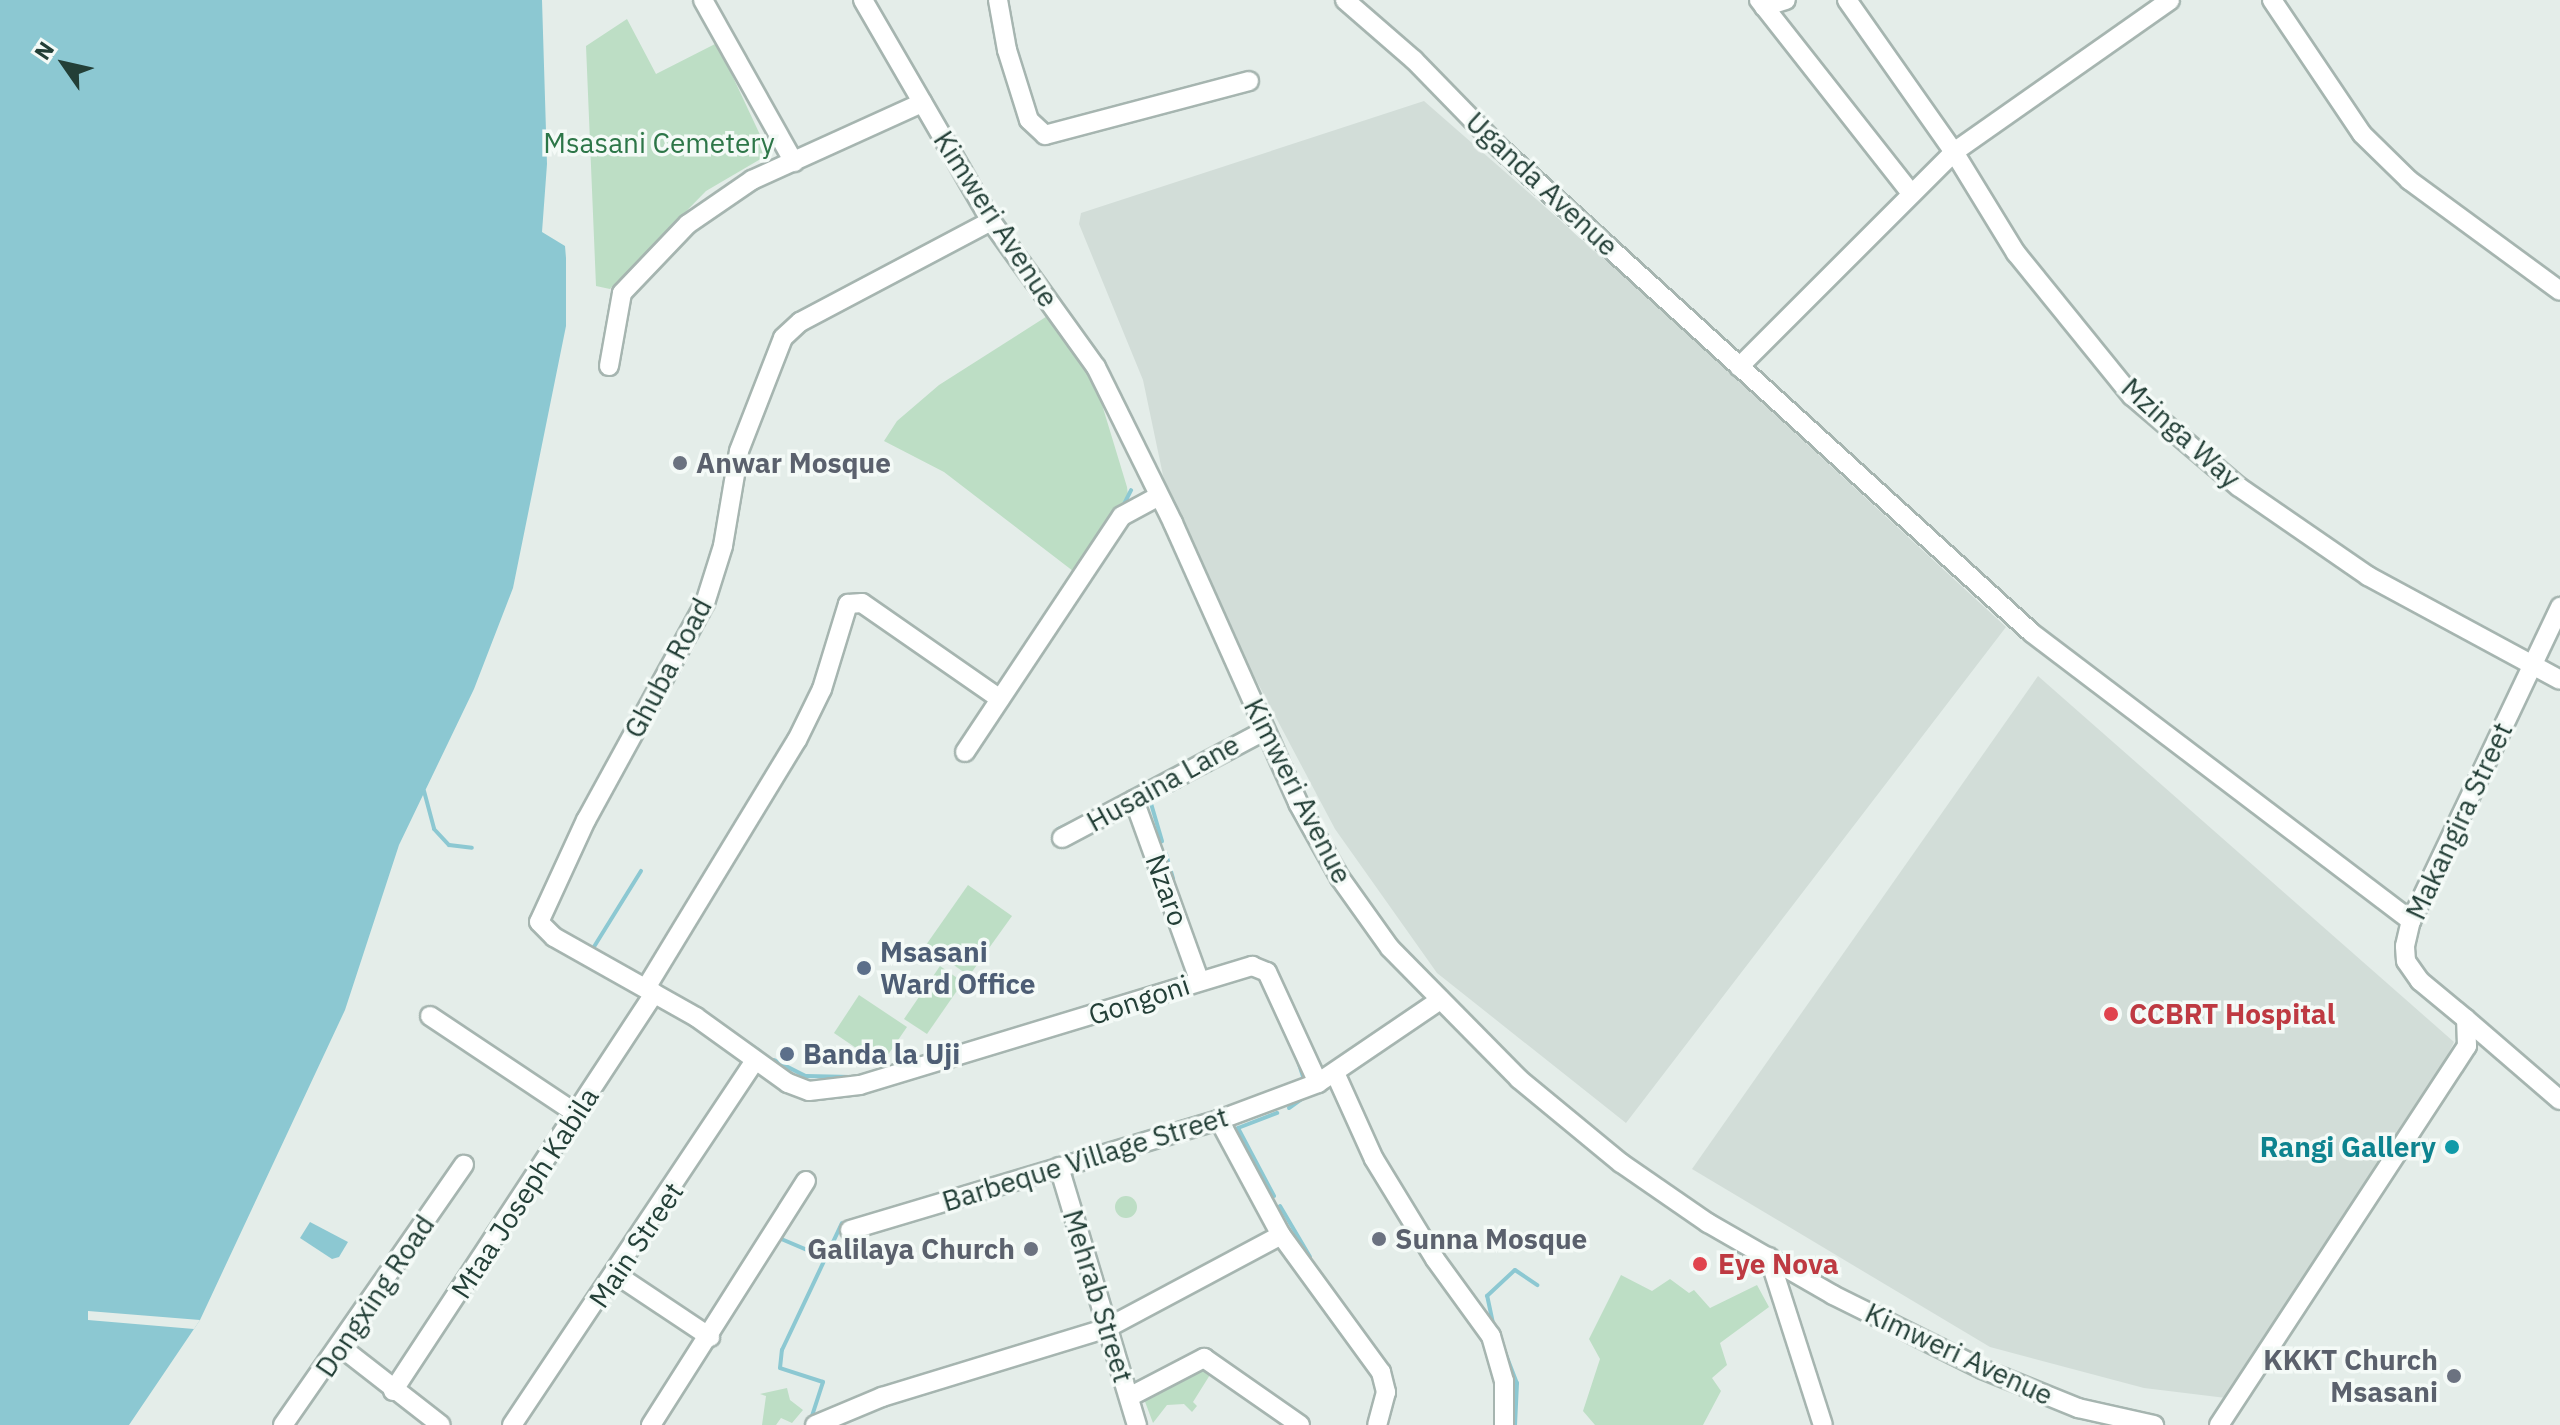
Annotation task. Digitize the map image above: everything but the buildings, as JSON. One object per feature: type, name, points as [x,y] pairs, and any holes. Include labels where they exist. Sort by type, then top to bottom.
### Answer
[{"type":"street","points":[[703,0],[794,162]]},
{"type":"street","name":"Kimweri Avenue","points":[[863,0],[991,221],[1096,367],[1159,496],[1264,731],[1340,878],[1390,948],[1519,1079],[1621,1163],[1769,1257],[1982,1369],[2078,1408],[2154,1425]]},
{"type":"street","points":[[998,0],[1007,50],[1029,120],[1045,135],[1249,81]]},
{"type":"street","name":"Uganda Avenue","points":[[1345,0],[1739,367],[2032,633],[2411,921]]},
{"type":"street","points":[[1786,0],[1762,4],[1911,193]]},
{"type":"street","name":"Mzinga Way","points":[[1847,0],[1954,152],[2016,253],[2132,396],[2239,487],[2368,576],[2560,680]]},
{"type":"street","points":[[1739,367],[1954,152],[2170,0]]},
{"type":"street","points":[[2272,0],[2362,134],[2409,180],[2560,291]]},
{"type":"street","points":[[609,366],[622,293],[647,262],[688,224],[752,180],[922,103]]},
{"type":"street","name":"Ghuba Road","points":[[755,1061],[650,990],[554,937],[541,927],[540,914],[705,603],[723,546],[739,451],[773,358],[800,322],[991,221]]},
{"type":"street","points":[[965,752],[1122,516],[1159,496]]},
{"type":"street","name":"Mtaa Joseph Kabila","points":[[393,1391],[577,1114],[797,740],[822,689],[848,604],[862,603],[1000,699]]},
{"type":"street","name":"Makangira Street","points":[[2466,1019],[2420,981],[2406,961],[2411,921],[2560,607]]},
{"type":"street","name":"Husaina Lane","points":[[1062,838],[1264,731]]},
{"type":"street","name":"Nzaro","points":[[1134,800],[1199,980]]},
{"type":"street","name":"Gongoni","points":[[755,1061],[809,1091],[838,1089],[1252,966],[1263,968],[1318,1083]]},
{"type":"street","points":[[1318,1083],[1336,1075],[1440,1000]]},
{"type":"street","points":[[430,1016],[577,1114]]},
{"type":"street","points":[[2466,1019],[2560,1100]]},
{"type":"street","points":[[2219,1425],[2459,1063],[2467,1046],[2466,1019]]},
{"type":"street","name":"Main Street","points":[[512,1425],[617,1275],[755,1061]]},
{"type":"street","points":[[1336,1075],[1374,1159],[1435,1259],[1491,1336],[1504,1381],[1504,1425]]},
{"type":"street","name":"Barbeque Village Street","points":[[850,1230],[1219,1120],[1318,1083]]},
{"type":"street","points":[[1219,1120],[1281,1235],[1381,1372],[1386,1392],[1377,1425]]},
{"type":"street","name":"Dongxing Road","points":[[283,1425],[342,1348],[464,1165]]},
{"type":"street","name":"Mehrab Street","points":[[1059,1167],[1137,1425]]},
{"type":"street","points":[[651,1425],[710,1337],[806,1181]]},
{"type":"street","points":[[815,1425],[882,1397],[1107,1328],[1281,1235]]},
{"type":"street","points":[[1769,1257],[1823,1425]]},
{"type":"street","points":[[617,1275],[710,1337]]},
{"type":"street","points":[[342,1348],[393,1391],[441,1425]]},
{"type":"street","points":[[1129,1397],[1204,1358],[1300,1425]]},
{"type":"street","points":[[2069,1425],[2078,1408]]},
{"type":"shaded area","points":[[1424,101],[1634,285],[2006,627],[1626,1123],[1437,973],[1335,829],[1173,523],[1143,380],[1079,224],[1081,213]]},
{"type":"shaded area","name":"CCBRT Hospital","points":[[2038,676],[2454,1042],[2431,1089],[2226,1398],[2144,1388],[1990,1347],[1692,1169]]},
{"type":"green space","name":"Msasani Cemetery","points":[[627,19],[656,74],[717,43],[769,154],[706,191],[610,289],[596,286],[586,46]]},
{"type":"green space","points":[[1052,313],[1090,365],[1128,495],[1073,571],[944,472],[884,441],[897,421],[939,385]]},
{"type":"green space","points":[[968,885],[1012,916],[969,976],[926,945]]},
{"type":"green space","points":[[940,966],[963,982],[927,1034],[904,1019]]},
{"type":"green space","points":[[859,995],[907,1027],[881,1065],[834,1033]]},
{"type":"green space","points":[[1122,1196],[1130,1196],[1137,1207],[1130,1218],[1122,1218],[1115,1211],[1115,1203]]},
{"type":"green space","points":[[1621,1275],[1652,1291],[1670,1279],[1689,1293],[1694,1290],[1710,1308],[1757,1285],[1769,1307],[1720,1343],[1727,1365],[1712,1378],[1721,1391],[1703,1425],[1595,1425],[1583,1411],[1600,1359],[1589,1339]]},
{"type":"green space","points":[[1205,1364],[1213,1370],[1193,1402],[1197,1406],[1192,1412],[1184,1404],[1167,1405],[1153,1423],[1144,1399]]},
{"type":"green space","points":[[787,1388],[790,1400],[803,1410],[792,1423],[781,1418],[776,1425],[762,1425],[766,1396],[760,1394]]},
{"type":"water","points":[[0,0],[542,0],[547,164],[542,232],[565,246],[566,326],[513,588],[474,689],[399,845],[345,1010],[200,1320],[129,1425],[0,1425]]},
{"type":"water","points":[[310,1222],[348,1242],[339,1257],[332,1259],[300,1238]]},
{"type":"pier","points":[[88,1311],[200,1320],[194,1329],[88,1320]]},
{"type":"waterway","points":[[1122,508],[1131,490]]},
{"type":"waterway","points":[[424,791],[434,829],[449,845],[472,848]]},
{"type":"waterway","points":[[1150,800],[1162,841]]},
{"type":"waterway","points":[[1058,829],[1092,813]]},
{"type":"waterway","points":[[1166,854],[1173,879]]},
{"type":"waterway","points":[[592,950],[641,871]]},
{"type":"waterway","points":[[743,1040],[760,1051]]},
{"type":"waterway","points":[[1297,1058],[1305,1082]]},
{"type":"waterway","points":[[774,1060],[806,1076],[851,1077]]},
{"type":"waterway","points":[[1289,1108],[1309,1094]]},
{"type":"waterway","points":[[1274,1196],[1238,1128],[1277,1113]]},
{"type":"waterway","points":[[1280,1206],[1310,1257]]},
{"type":"waterway","points":[[811,1419],[823,1382],[780,1368],[782,1350],[842,1223]]},
{"type":"waterway","points":[[779,1238],[812,1252]]},
{"type":"waterway","points":[[1494,1328],[1487,1296],[1515,1270],[1537,1285]]},
{"type":"waterway","points":[[1503,1347],[1517,1383],[1515,1425]]},
{"type":"place","name":"Anwar Mosque","points":[[680,463]]},
{"type":"place","name":"Msasani Ward Office","points":[[864,968]]},
{"type":"place","name":"CCBRT Hospital","points":[[2111,1014]]},
{"type":"place","name":"Banda la Uji","points":[[787,1054]]},
{"type":"place","name":"Rangi Gallery","points":[[2452,1147]]},
{"type":"place","name":"Sunna Mosque","points":[[1379,1239]]},
{"type":"place","name":"Galilaya Church","points":[[1031,1249]]},
{"type":"place","name":"Eye Nova","points":[[1700,1264]]},
{"type":"place","name":"KKKT Church Msasani","points":[[2454,1376]]}]
